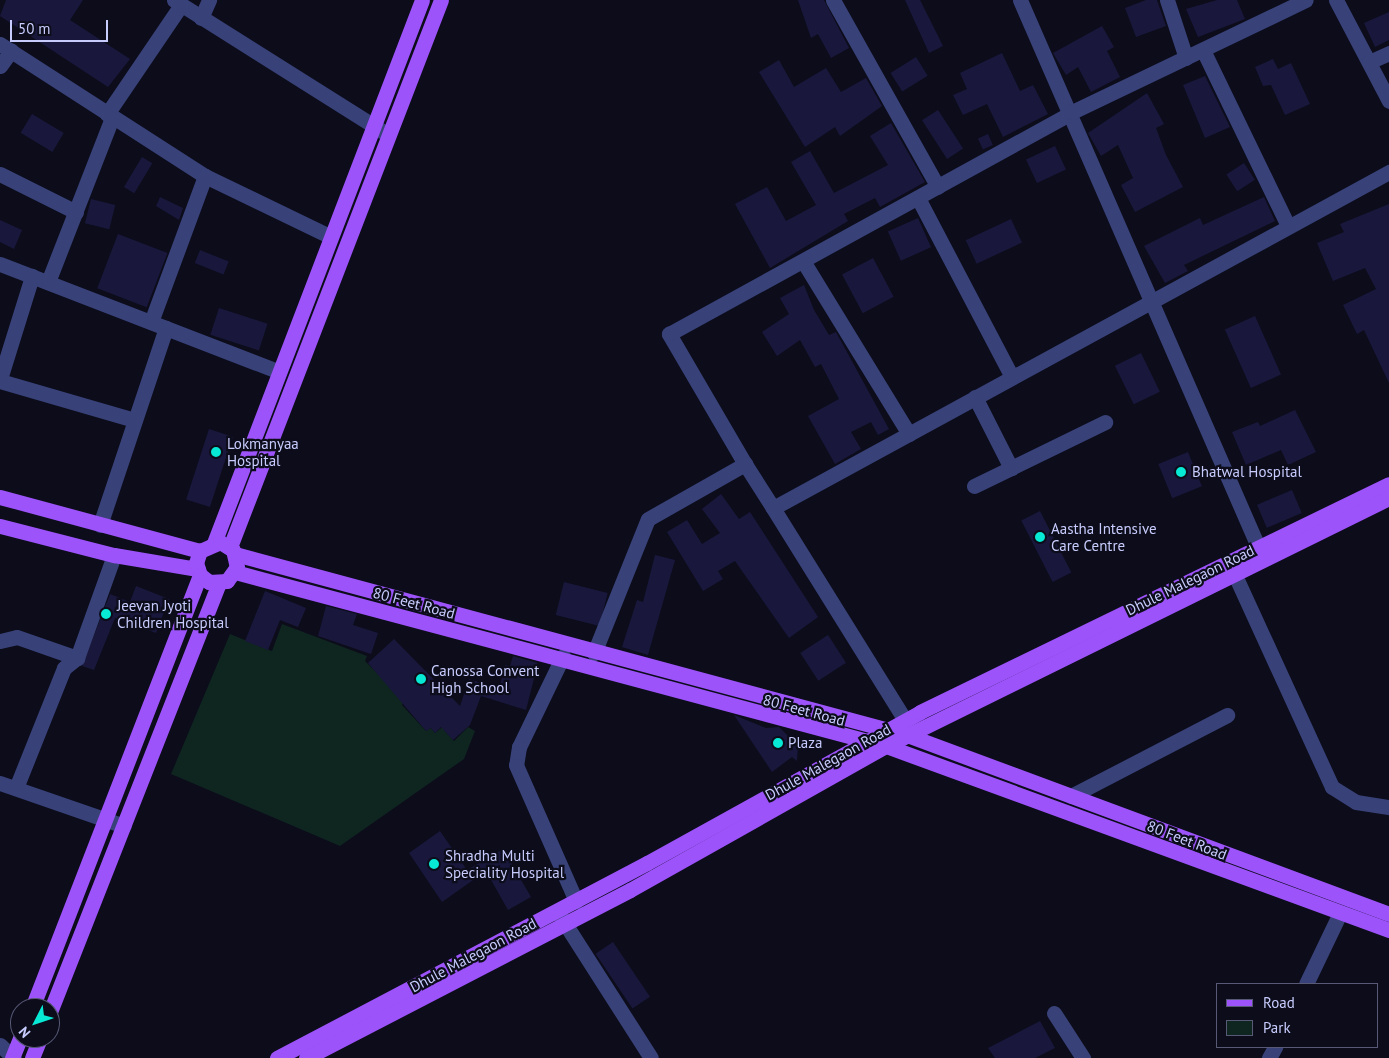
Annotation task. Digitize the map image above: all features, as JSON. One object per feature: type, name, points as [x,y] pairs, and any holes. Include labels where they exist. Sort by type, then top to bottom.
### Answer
[{"type":"main road","points":[[0,497],[200,551],[214,543],[370,127],[422,0]]},
{"type":"main road","points":[[56,998],[219,583],[235,572],[233,551],[388,136],[441,0]]},
{"type":"main road","name":"Dhule Malegaon Road","points":[[277,1058],[576,901],[866,740],[884,739],[904,720],[1262,553],[1389,484]]},
{"type":"main road","points":[[907,735],[1234,574],[1262,553],[1389,498]]},
{"type":"main road","points":[[0,526],[114,555],[199,572],[219,583]]},
{"type":"main road","points":[[214,543],[233,551]]},
{"type":"main road","points":[[36,998],[106,820],[199,572],[200,551]]},
{"type":"main road","name":"80 Feet Road","points":[[233,551],[594,653],[884,739],[1389,930]]},
{"type":"main road","name":"80 Feet Road","points":[[235,572],[563,656],[866,740]]},
{"type":"main road","name":"80 Feet Road","points":[[884,739],[907,735],[1389,914]]},
{"type":"main road","points":[[306,1058],[564,925],[884,739]]},
{"type":"street","points":[[201,18],[209,0]]},
{"type":"street","points":[[832,0],[938,187]]},
{"type":"street","points":[[1020,0],[1072,112],[1262,553]]},
{"type":"street","points":[[1168,0],[1186,58]]},
{"type":"street","points":[[904,720],[745,464],[668,334],[1072,112],[1306,0]]},
{"type":"street","points":[[1336,0],[1389,101]]},
{"type":"street","points":[[48,282],[76,212],[110,116],[177,2],[370,127],[388,136]]},
{"type":"street","points":[[0,66],[6,47],[205,176],[329,236]]},
{"type":"street","points":[[1203,50],[1288,226]]},
{"type":"street","points":[[1369,62],[1389,53]]},
{"type":"street","points":[[773,508],[1389,172]]},
{"type":"street","points":[[0,174],[76,212]]},
{"type":"street","points":[[151,322],[205,176]]},
{"type":"street","points":[[918,198],[1012,377]]},
{"type":"street","points":[[803,261],[909,434]]},
{"type":"street","points":[[0,264],[278,371]]},
{"type":"street","points":[[32,276],[0,380],[134,420]]},
{"type":"street","points":[[100,525],[166,328]]},
{"type":"street","points":[[975,397],[1011,468]]},
{"type":"street","points":[[974,486],[1105,422]]},
{"type":"street","points":[[594,653],[648,519],[745,464]]},
{"type":"street","points":[[16,788],[64,668],[77,658],[114,555]]},
{"type":"street","points":[[1234,574],[1332,787],[1356,802],[1389,808]]},
{"type":"street","points":[[0,641],[17,638],[77,658]]},
{"type":"street","points":[[563,656],[519,747],[516,765],[576,901]]},
{"type":"street","points":[[1071,796],[1227,715]]},
{"type":"street","points":[[0,783],[124,826]]},
{"type":"street","points":[[557,911],[646,1056]]},
{"type":"street","points":[[1306,983],[1340,912]]},
{"type":"street","points":[[1054,1013],[1083,1058]]},
{"type":"street","points":[[0,1045],[13,1058]]},
{"type":"green space","points":[[282,624],[367,656],[365,661],[404,700],[402,705],[426,731],[431,728],[435,733],[446,724],[444,730],[454,741],[468,727],[475,731],[464,759],[340,846],[171,774],[230,634],[272,651]]},
{"type":"building","points":[[6,0],[83,0],[70,20],[130,59],[108,87],[0,16]]},
{"type":"building","points":[[798,0],[824,0],[849,48],[831,58],[818,34],[811,38]]},
{"type":"building","points":[[905,0],[920,0],[943,46],[929,53]]},
{"type":"building","points":[[1146,0],[1157,0],[1166,26],[1136,37],[1125,8]]},
{"type":"building","points":[[1217,0],[1237,0],[1245,19],[1198,37],[1186,9]]},
{"type":"building","points":[[1389,12],[1389,40],[1375,47],[1364,23]]},
{"type":"building","points":[[1102,26],[1114,47],[1107,51],[1120,77],[1091,92],[1078,67],[1066,75],[1053,53]]},
{"type":"building","points":[[1002,53],[1020,91],[1033,85],[1048,114],[1003,137],[987,104],[963,115],[953,95],[967,89],[960,73]]},
{"type":"building","points":[[916,57],[928,76],[902,92],[891,73]]},
{"type":"building","points":[[1273,59],[1278,69],[1291,63],[1310,104],[1285,115],[1271,85],[1263,86],[1255,67]]},
{"type":"building","points":[[779,60],[794,87],[826,68],[841,92],[866,78],[882,106],[840,136],[835,127],[805,147],[759,72]]},
{"type":"building","points":[[1205,76],[1230,127],[1205,138],[1183,85]]},
{"type":"building","points":[[1147,93],[1164,124],[1156,128],[1166,155],[1183,187],[1135,212],[1121,185],[1133,178],[1118,145],[1101,156],[1088,133]]},
{"type":"building","points":[[938,110],[963,149],[947,159],[922,120]]},
{"type":"building","points":[[32,114],[64,133],[52,152],[21,133]]},
{"type":"building","points":[[891,123],[925,182],[880,207],[875,198],[844,214],[848,221],[770,268],[735,204],[767,187],[786,221],[816,205],[791,162],[810,151],[834,193],[888,165],[870,136]]},
{"type":"building","points":[[988,134],[993,145],[983,149],[978,138]]},
{"type":"building","points":[[1055,146],[1066,170],[1037,183],[1026,160]]},
{"type":"building","points":[[142,157],[152,163],[134,193],[124,187]]},
{"type":"building","points":[[1244,163],[1255,180],[1237,191],[1226,174]]},
{"type":"building","points":[[160,197],[183,208],[179,220],[156,206]]},
{"type":"building","points":[[1264,197],[1275,221],[1184,265],[1188,271],[1165,283],[1144,246],[1200,218],[1203,225]]},
{"type":"building","points":[[91,199],[115,205],[109,229],[85,223]]},
{"type":"building","points":[[1389,204],[1389,383],[1364,330],[1357,334],[1343,305],[1376,289],[1365,268],[1333,281],[1317,243],[1344,232],[1340,224]]},
{"type":"building","points":[[918,218],[931,247],[901,261],[888,231]]},
{"type":"building","points":[[1011,219],[1022,243],[977,264],[966,240]]},
{"type":"building","points":[[0,220],[22,230],[14,249],[0,242]]},
{"type":"building","points":[[118,234],[167,253],[147,307],[97,288]]},
{"type":"building","points":[[200,250],[229,262],[223,275],[195,263]]},
{"type":"building","points":[[873,258],[894,297],[863,313],[842,274]]},
{"type":"building","points":[[804,285],[814,310],[829,335],[836,332],[889,429],[878,435],[871,422],[851,432],[861,449],[835,464],[808,416],[839,399],[821,364],[815,367],[800,340],[777,356],[762,332],[789,314],[780,298]]},
{"type":"building","points":[[219,308],[268,324],[259,350],[210,335]]},
{"type":"building","points":[[1255,316],[1281,374],[1251,388],[1225,329]]},
{"type":"building","points":[[1141,353],[1160,392],[1134,404],[1115,366]]},
{"type":"building","points":[[1295,410],[1316,452],[1288,465],[1281,450],[1246,465],[1232,432],[1258,422],[1260,426]]},
{"type":"building","points":[[209,429],[233,437],[210,507],[186,499]]},
{"type":"building","points":[[1188,452],[1202,486],[1172,498],[1158,464]]},
{"type":"building","points":[[1292,490],[1302,513],[1267,528],[1257,505]]},
{"type":"building","points":[[721,494],[739,519],[750,512],[818,617],[789,638],[735,561],[718,571],[723,579],[703,591],[667,532],[687,520],[702,544],[720,533],[702,509]]},
{"type":"building","points":[[1040,511],[1071,572],[1053,582],[1021,521]]},
{"type":"building","points":[[655,555],[675,560],[648,655],[622,647],[637,600],[643,602]]},
{"type":"building","points":[[564,582],[608,593],[599,626],[556,615]]},
{"type":"building","points":[[136,586],[169,599],[156,633],[115,618],[94,670],[82,666],[110,594],[130,602]]},
{"type":"building","points":[[265,591],[306,608],[298,627],[280,620],[268,650],[245,641]]},
{"type":"building","points":[[326,606],[357,614],[353,625],[378,633],[371,654],[318,636]]},
{"type":"building","points":[[828,635],[846,663],[818,681],[800,653]]},
{"type":"building","points":[[394,639],[460,706],[469,679],[499,689],[505,665],[510,666],[513,656],[538,663],[526,710],[481,696],[470,725],[453,740],[441,727],[435,733],[431,728],[426,731],[368,663]]},
{"type":"building","points":[[734,715],[766,728],[779,727],[798,746],[797,761],[792,757],[772,772]]},
{"type":"building","points":[[440,831],[467,870],[503,849],[531,897],[508,910],[486,871],[442,902],[409,853]]},
{"type":"building","points":[[613,942],[650,997],[632,1008],[596,954]]},
{"type":"building","points":[[1040,1021],[1055,1048],[1035,1058],[995,1058],[988,1048]]},
{"type":"place","name":"Lokmanyaa Hospital","points":[[216,452]]},
{"type":"place","name":"Bhatwal Hospital","points":[[1181,472]]},
{"type":"place","name":"Aastha Intensive Care Centre","points":[[1040,537]]},
{"type":"place","name":"Jeevan Jyoti Children Hospital","points":[[106,614]]},
{"type":"place","name":"Canossa Convent High School","points":[[421,679]]},
{"type":"place","name":"Plaza","points":[[778,743]]},
{"type":"place","name":"Shradha Multi Speciality Hospital","points":[[434,864]]}]
